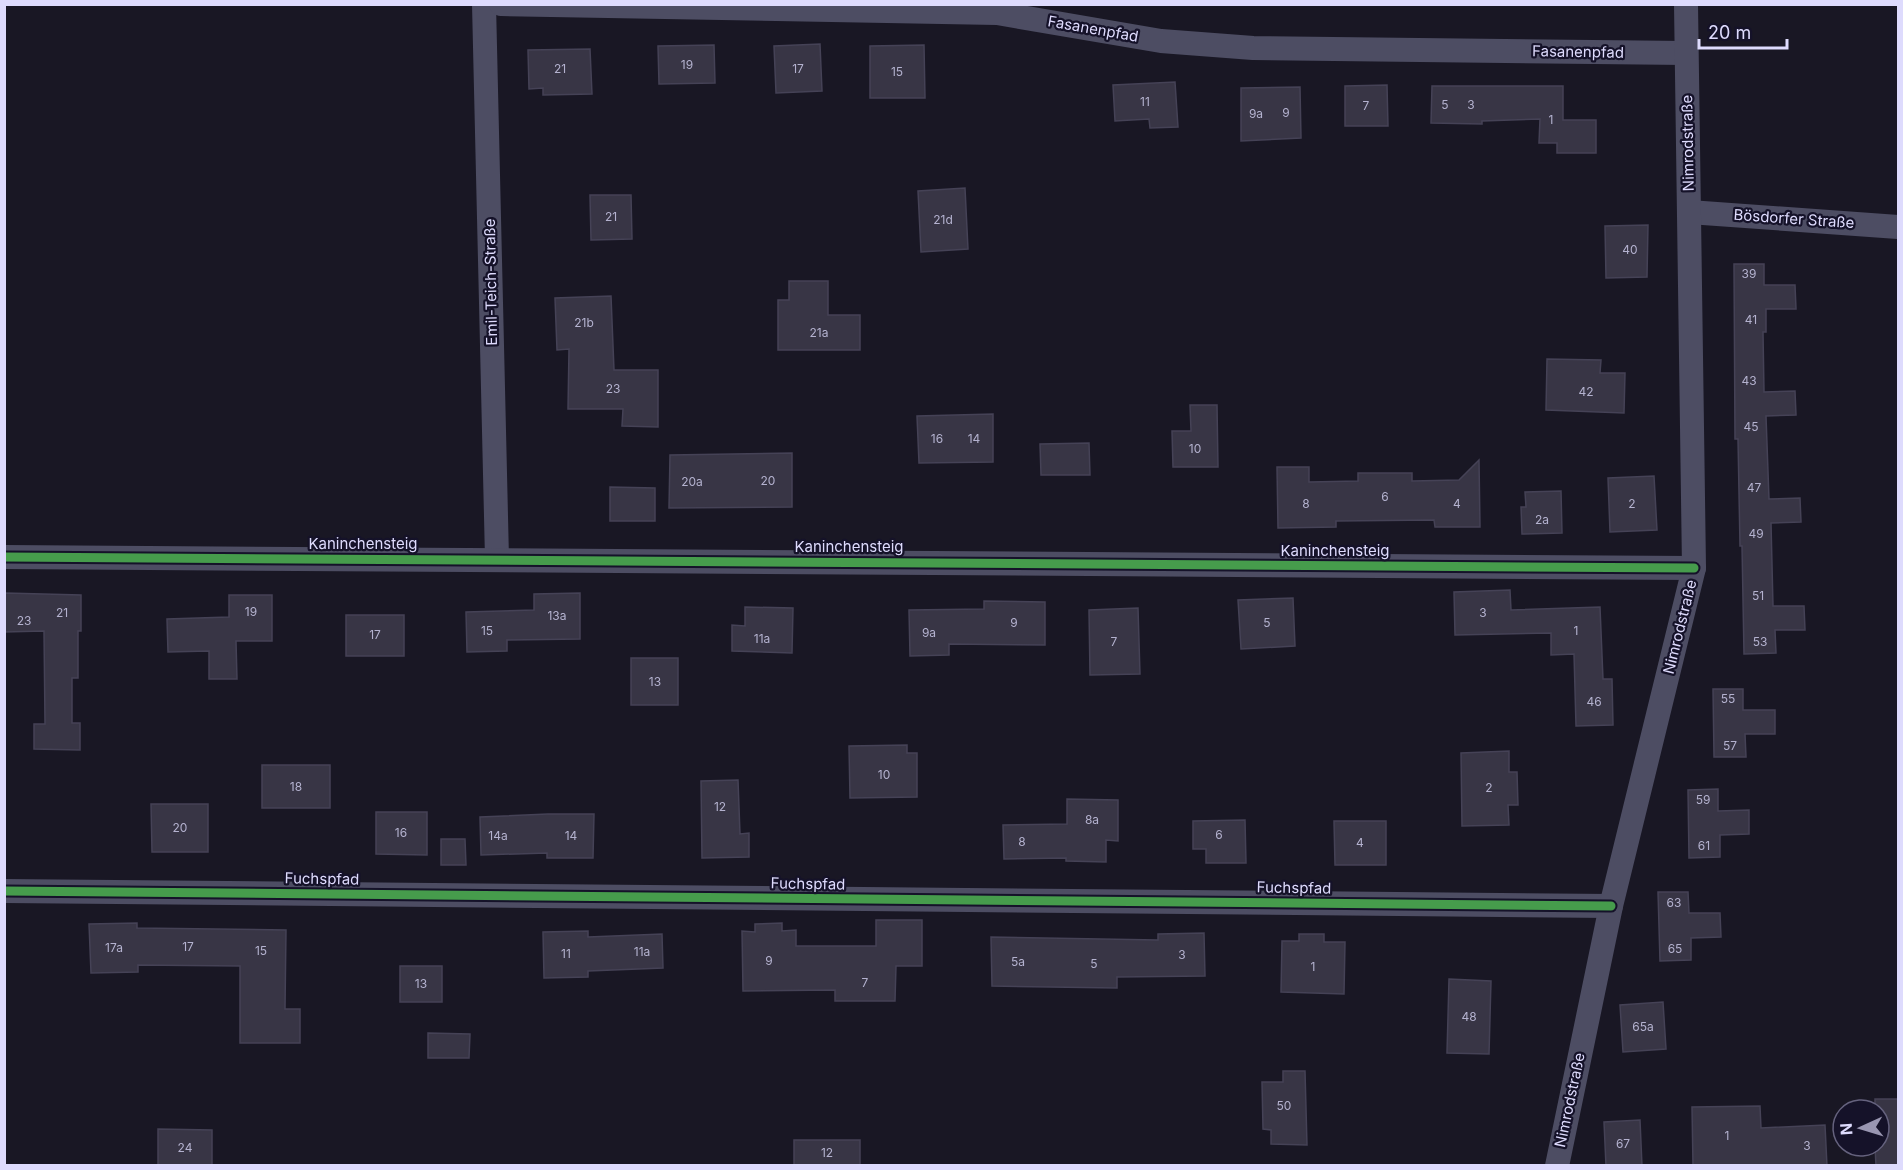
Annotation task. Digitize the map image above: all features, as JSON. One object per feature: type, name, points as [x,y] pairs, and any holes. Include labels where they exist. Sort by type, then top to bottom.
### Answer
[{"type":"street","name":"Emil-Teich-Straße","points":[[484,4],[497,559]]},
{"type":"street","name":"Fasanenpfad","points":[[501,4],[997,13],[1161,41],[1253,48],[1686,53]]},
{"type":"street","name":"Nimrodstraße","points":[[1557,1166],[1611,906],[1694,568],[1686,4]]},
{"type":"street","name":"Bösdorfer Straße","points":[[1689,212],[1899,227]]},
{"type":"street","name":"Kaninchensteig","points":[[4,557],[1694,568]]},
{"type":"street","name":"Fuchspfad","points":[[4,891],[1611,906]]},
{"type":"building","points":[[820,44],[822,91],[776,93],[774,46]]},
{"type":"building","points":[[714,45],[715,83],[659,84],[658,46]]},
{"type":"building","points":[[924,45],[925,98],[870,98],[870,46]]},
{"type":"building","points":[[590,49],[592,94],[543,95],[543,88],[529,89],[528,50]]},
{"type":"building","points":[[1175,82],[1178,127],[1150,128],[1149,119],[1115,121],[1113,85]]},
{"type":"building","points":[[1387,85],[1388,126],[1345,126],[1345,86]]},
{"type":"building","points":[[1432,86],[1563,86],[1563,120],[1596,120],[1596,153],[1557,153],[1557,143],[1539,143],[1540,119],[1482,121],[1482,124],[1431,123]]},
{"type":"building","points":[[1300,87],[1301,138],[1241,141],[1241,88]]},
{"type":"building","points":[[965,188],[968,249],[921,252],[918,191]]},
{"type":"building","points":[[590,195],[631,195],[632,239],[591,240]]},
{"type":"building","points":[[1648,225],[1647,277],[1606,278],[1605,226]]},
{"type":"building","points":[[1734,264],[1764,264],[1764,285],[1795,285],[1796,309],[1766,309],[1766,332],[1763,332],[1764,392],[1795,391],[1796,415],[1766,416],[1769,499],[1800,498],[1801,522],[1771,523],[1773,606],[1804,606],[1805,630],[1775,630],[1776,653],[1744,654],[1738,439],[1735,439]]},
{"type":"building","points":[[789,281],[828,281],[828,315],[860,315],[860,350],[778,350],[778,300],[789,300]]},
{"type":"building","points":[[611,296],[614,370],[658,370],[658,427],[622,426],[623,409],[568,409],[569,349],[557,350],[555,298]]},
{"type":"building","points":[[1547,359],[1601,360],[1600,373],[1625,373],[1624,413],[1546,410]]},
{"type":"building","points":[[1190,405],[1217,405],[1218,467],[1173,467],[1172,431],[1191,431]]},
{"type":"building","points":[[993,414],[993,462],[919,463],[917,416]]},
{"type":"building","points":[[1089,443],[1090,475],[1041,475],[1040,444]]},
{"type":"building","points":[[792,453],[792,507],[669,508],[670,455]]},
{"type":"building","points":[[1479,460],[1480,527],[1435,527],[1434,520],[1336,521],[1336,527],[1278,528],[1277,467],[1309,467],[1309,482],[1358,481],[1358,473],[1412,473],[1412,481],[1459,480]]},
{"type":"building","points":[[1654,476],[1657,530],[1610,532],[1608,478]]},
{"type":"building","points":[[610,487],[655,488],[655,521],[610,521]]},
{"type":"building","points":[[1561,491],[1562,533],[1522,534],[1521,507],[1526,507],[1525,492]]},
{"type":"building","points":[[1510,590],[1511,610],[1600,607],[1603,679],[1612,679],[1613,725],[1576,726],[1574,654],[1551,655],[1551,633],[1455,635],[1454,592]]},
{"type":"building","points":[[5,593],[81,595],[78,678],[72,678],[72,723],[80,723],[80,750],[34,749],[34,724],[45,724],[44,631],[4,632]]},
{"type":"building","points":[[580,593],[580,639],[507,640],[507,651],[467,652],[466,612],[534,610],[534,594]]},
{"type":"building","points":[[229,595],[272,595],[272,641],[236,641],[237,679],[209,679],[209,651],[168,652],[167,619],[229,617]]},
{"type":"building","points":[[1293,598],[1295,646],[1241,649],[1238,600]]},
{"type":"building","points":[[984,601],[1045,602],[1045,645],[949,644],[949,655],[910,656],[909,610],[984,609]]},
{"type":"building","points":[[745,607],[793,608],[792,653],[732,651],[732,625],[745,626]]},
{"type":"building","points":[[1138,608],[1140,674],[1090,675],[1089,610]]},
{"type":"building","points":[[346,615],[404,615],[404,656],[346,656]]},
{"type":"building","points":[[631,658],[678,658],[678,705],[631,705]]},
{"type":"building","points":[[1713,689],[1743,689],[1743,710],[1775,710],[1775,734],[1745,734],[1746,757],[1714,757]]},
{"type":"building","points":[[907,745],[907,753],[917,753],[917,797],[850,798],[849,746]]},
{"type":"building","points":[[1509,751],[1509,772],[1517,772],[1518,805],[1508,805],[1509,825],[1462,826],[1461,753]]},
{"type":"building","points":[[262,765],[330,765],[330,808],[262,808]]},
{"type":"building","points":[[738,780],[740,834],[749,833],[749,857],[702,858],[701,781]]},
{"type":"building","points":[[1718,789],[1718,811],[1749,810],[1749,834],[1720,835],[1720,857],[1689,858],[1688,790]]},
{"type":"building","points":[[1067,799],[1118,800],[1118,841],[1106,840],[1106,862],[1066,861],[1066,858],[1004,859],[1003,825],[1067,824]]},
{"type":"building","points":[[151,804],[208,804],[208,852],[152,852]]},
{"type":"building","points":[[376,812],[427,812],[427,855],[376,854]]},
{"type":"building","points":[[594,814],[593,858],[547,858],[547,853],[481,855],[480,817]]},
{"type":"building","points":[[1245,820],[1246,863],[1206,863],[1206,849],[1193,849],[1193,821]]},
{"type":"building","points":[[1334,821],[1386,821],[1386,865],[1335,865]]},
{"type":"building","points":[[441,839],[465,839],[466,865],[441,865]]},
{"type":"building","points":[[1658,892],[1688,892],[1689,913],[1720,913],[1721,937],[1691,938],[1691,960],[1660,961]]},
{"type":"building","points":[[876,920],[922,920],[922,966],[896,966],[895,1001],[835,1001],[835,990],[743,991],[742,931],[755,932],[755,924],[782,923],[782,931],[796,930],[796,946],[876,946]]},
{"type":"building","points":[[137,923],[137,928],[286,930],[285,1009],[300,1009],[300,1043],[240,1043],[240,966],[138,965],[138,972],[91,973],[89,924]]},
{"type":"building","points":[[588,931],[588,937],[662,934],[663,968],[588,971],[588,977],[544,978],[543,932]]},
{"type":"building","points":[[1204,933],[1205,976],[1117,977],[1117,988],[992,986],[991,937],[1158,940],[1158,934]]},
{"type":"building","points":[[1299,934],[1324,934],[1324,942],[1345,942],[1344,994],[1281,992],[1282,941],[1299,941]]},
{"type":"building","points":[[400,966],[442,966],[442,1002],[400,1002]]},
{"type":"building","points":[[1449,979],[1491,981],[1489,1054],[1447,1053]]},
{"type":"building","points":[[1663,1002],[1666,1049],[1623,1052],[1620,1005]]},
{"type":"building","points":[[428,1033],[470,1034],[469,1058],[428,1058]]},
{"type":"building","points":[[1283,1071],[1305,1071],[1307,1145],[1271,1144],[1271,1130],[1263,1129],[1262,1082],[1283,1082]]},
{"type":"building","points":[[1891,1099],[1899,1099],[1899,1166],[1876,1166],[1876,1158],[1891,1158]]},
{"type":"building","points":[[1760,1106],[1761,1128],[1825,1125],[1827,1166],[1693,1166],[1692,1107]]},
{"type":"building","points":[[1640,1120],[1642,1166],[1606,1166],[1604,1122]]},
{"type":"building","points":[[158,1129],[212,1130],[212,1166],[158,1166]]},
{"type":"building","points":[[794,1140],[860,1140],[860,1166],[794,1166]]},
{"type":"cycle path","points":[[4,557],[1694,568]]},
{"type":"cycle path","points":[[4,891],[1611,906]]}]
